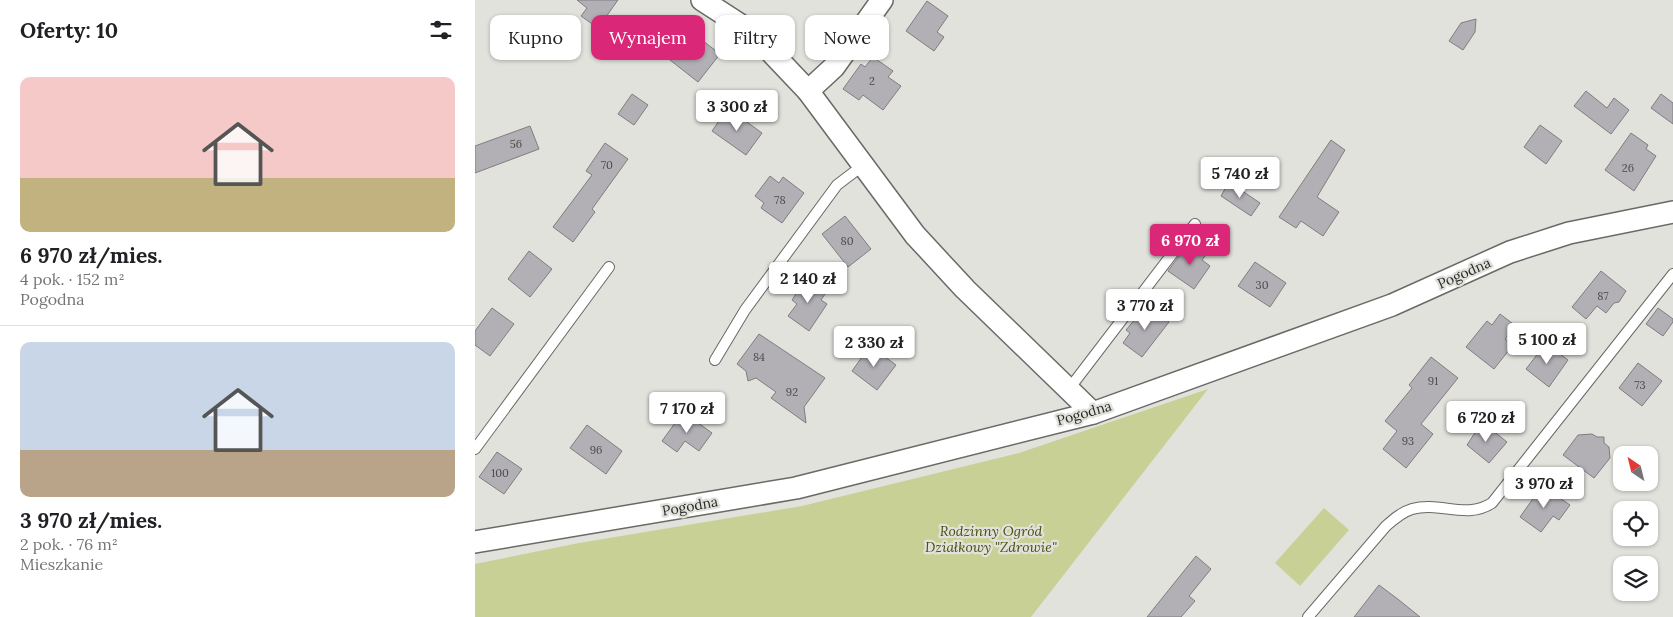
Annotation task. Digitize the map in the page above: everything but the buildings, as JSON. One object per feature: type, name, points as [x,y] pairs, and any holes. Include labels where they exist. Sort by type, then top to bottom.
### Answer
[{"type":"street","points":[[703,0],[753,33],[808,92],[915,235],[965,289],[1093,413]]},
{"type":"street","points":[[808,92],[834,67],[882,0]]},
{"type":"street","name":"Pogodna","points":[[475,542],[796,488],[1093,413],[1392,305],[1510,252],[1569,233],[1673,212]]},
{"type":"lane","points":[[715,360],[745,310],[837,185],[863,166]]},
{"type":"lane","points":[[1069,389],[1195,224]]},
{"type":"lane","points":[[475,449],[609,267]]},
{"type":"lane","points":[[1308,617],[1386,526],[1397,517],[1411,509],[1426,506],[1470,512],[1484,509],[1492,503],[1673,274]]},
{"type":"green space","name":"Rodzinny Ogród Działkowy \"Zdrowie\"","points":[[1208,389],[1031,617],[475,617],[475,564],[579,543],[802,506],[1019,453]]},
{"type":"green space","points":[[1324,508],[1349,530],[1300,586],[1275,563]]}]
